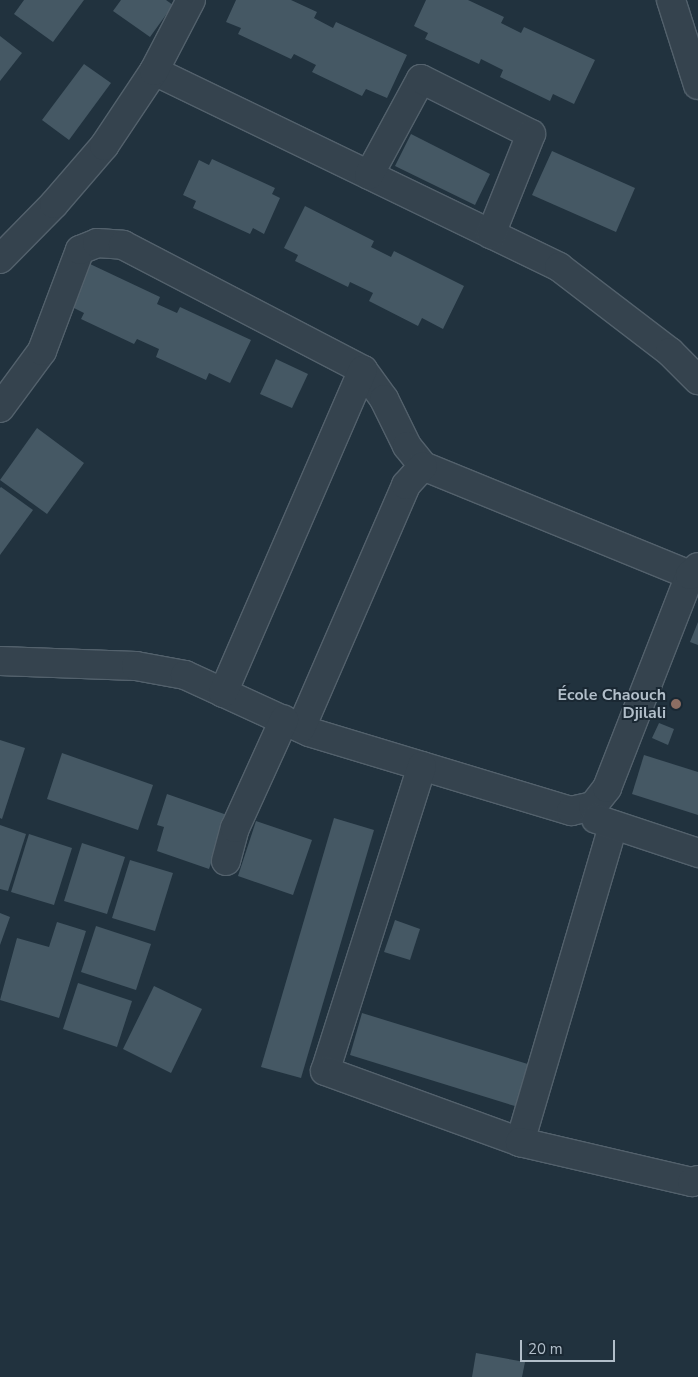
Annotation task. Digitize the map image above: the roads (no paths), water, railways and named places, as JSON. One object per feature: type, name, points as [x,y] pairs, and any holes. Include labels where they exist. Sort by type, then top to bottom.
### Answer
[{"type":"street","points":[[0,258],[104,146],[154,71],[191,0]]},
{"type":"street","points":[[671,0],[698,85]]},
{"type":"street","points":[[154,71],[559,267],[670,352],[698,380]]},
{"type":"street","points":[[369,175],[421,79],[531,134],[492,234]]},
{"type":"street","points":[[0,408],[42,351],[80,250],[97,243],[123,245],[363,370],[384,399],[407,446],[423,466],[695,573],[607,788],[593,806],[571,811]]},
{"type":"street","points":[[223,693],[363,370]]},
{"type":"street","points":[[226,860],[234,828],[293,724],[406,485],[423,466]]},
{"type":"street","points":[[0,661],[136,666],[184,675],[293,724],[698,853]]},
{"type":"street","points":[[422,766],[325,1071],[520,1142],[692,1182],[698,1180]]},
{"type":"street","points":[[520,1142],[613,825]]},
{"type":"place","name":"École Chaouch Djilali","points":[[676,704]]}]
